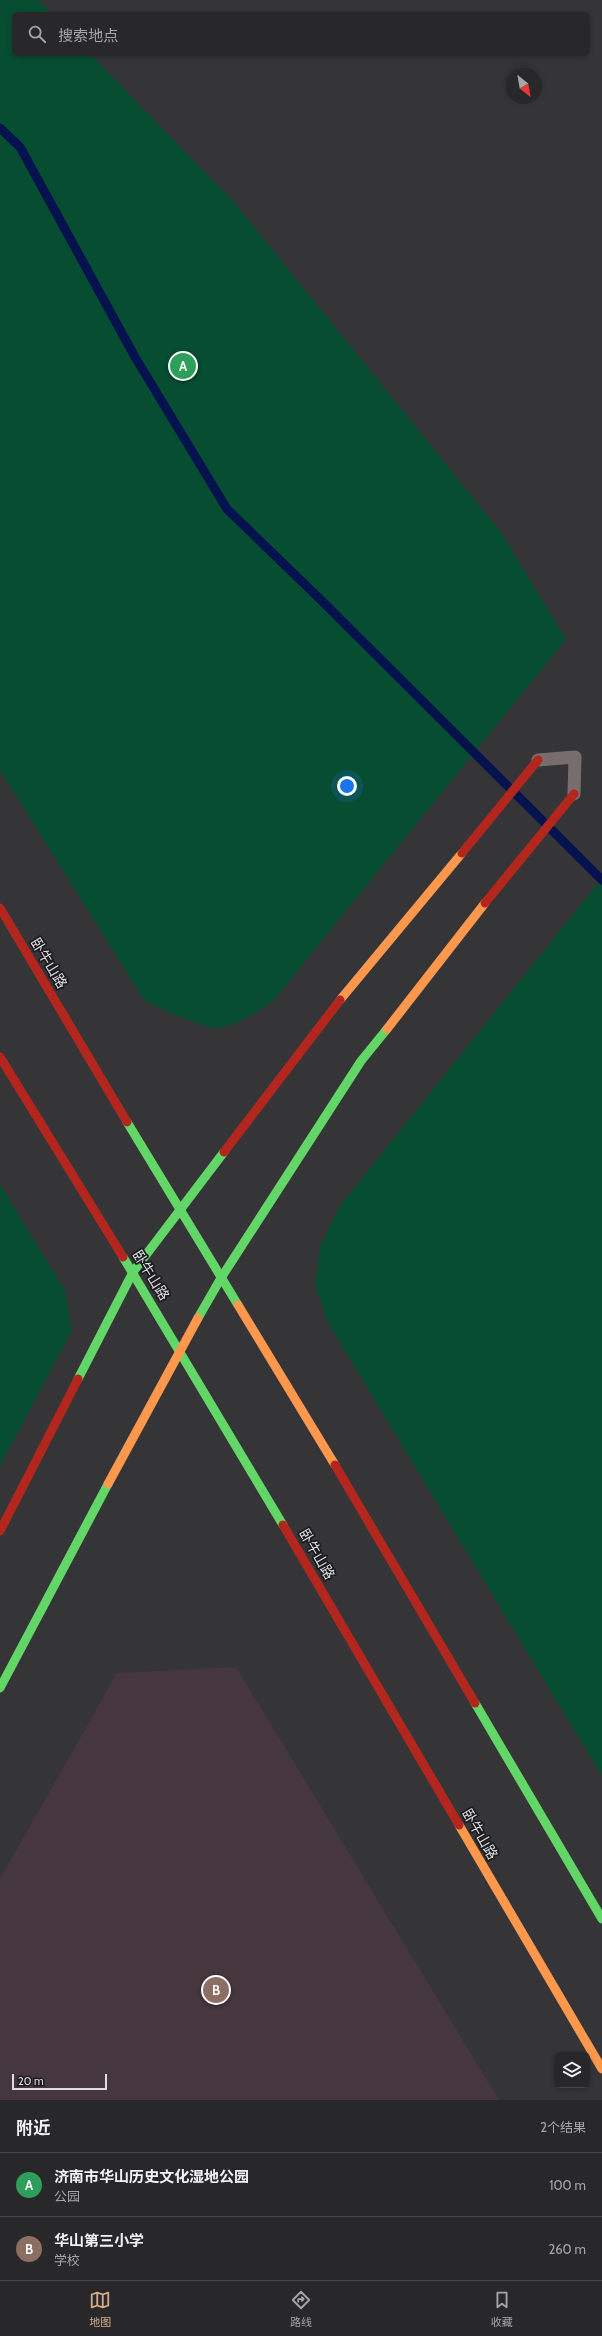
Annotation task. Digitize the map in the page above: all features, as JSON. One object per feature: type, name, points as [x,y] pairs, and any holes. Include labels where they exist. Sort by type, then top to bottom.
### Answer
[{"type":"main road","points":[[0,1531],[133,1272],[178,1209],[335,1006],[538,760]]},
{"type":"main road","points":[[0,1688],[180,1349],[221,1278],[361,1061],[494,892],[574,794]]},
{"type":"main road","name":"卧牛山路","points":[[0,908],[178,1209],[300,1406],[602,1919]]},
{"type":"main road","name":"卧牛山路","points":[[0,1057],[180,1349],[602,2070]]},
{"type":"lane","points":[[538,760],[575,757],[574,794]]},
{"type":"shaded area","points":[[236,1667],[499,2100],[0,2100],[0,1879],[117,1673]]},
{"type":"green space","points":[[0,0],[38,0],[50,12],[12,12],[12,56],[92,56],[233,201],[500,531],[566,639],[273,1001],[247,1018],[218,1028],[212,1028],[181,1017],[144,1000],[0,770]]},
{"type":"green space","points":[[602,878],[602,1776],[327,1321],[315,1285],[320,1247],[339,1207]]},
{"type":"green space","points":[[0,1184],[65,1291],[72,1330],[0,1466]]},
{"type":"waterway","points":[[0,128],[20,147],[135,357],[227,509],[321,600],[602,880]]},
{"type":"traffic: fast","points":[[198,1318],[221,1278],[361,1061],[387,1029]]},
{"type":"traffic: fast","points":[[127,1122],[238,1305]]},
{"type":"traffic: fast","points":[[78,1379],[133,1272],[224,1152]]},
{"type":"traffic: fast","points":[[123,1257],[283,1525]]},
{"type":"traffic: fast","points":[[0,1688],[108,1484]]},
{"type":"traffic: fast","points":[[475,1703],[602,1919]]},
{"type":"traffic: slow","points":[[340,1000],[462,853]]},
{"type":"traffic: slow","points":[[387,1029],[485,903]]},
{"type":"traffic: slow","points":[[238,1305],[335,1465]]},
{"type":"traffic: slow","points":[[108,1484],[198,1318]]},
{"type":"traffic: slow","points":[[459,1825],[602,2069]]},
{"type":"traffic: jam","points":[[462,853],[538,760]]},
{"type":"traffic: jam","points":[[485,903],[574,794]]},
{"type":"traffic: jam","points":[[0,908],[127,1122]]},
{"type":"traffic: jam","points":[[224,1152],[340,1000]]},
{"type":"traffic: jam","points":[[0,1057],[123,1257]]},
{"type":"traffic: jam","points":[[0,1531],[78,1379]]},
{"type":"traffic: jam","points":[[335,1465],[475,1703]]},
{"type":"traffic: jam","points":[[283,1525],[459,1825]]},
{"type":"place","name":"济南市华山历史文化湿地公园","points":[[183,366]]},
{"type":"place","name":"华山第三小学","points":[[216,1990]]}]
